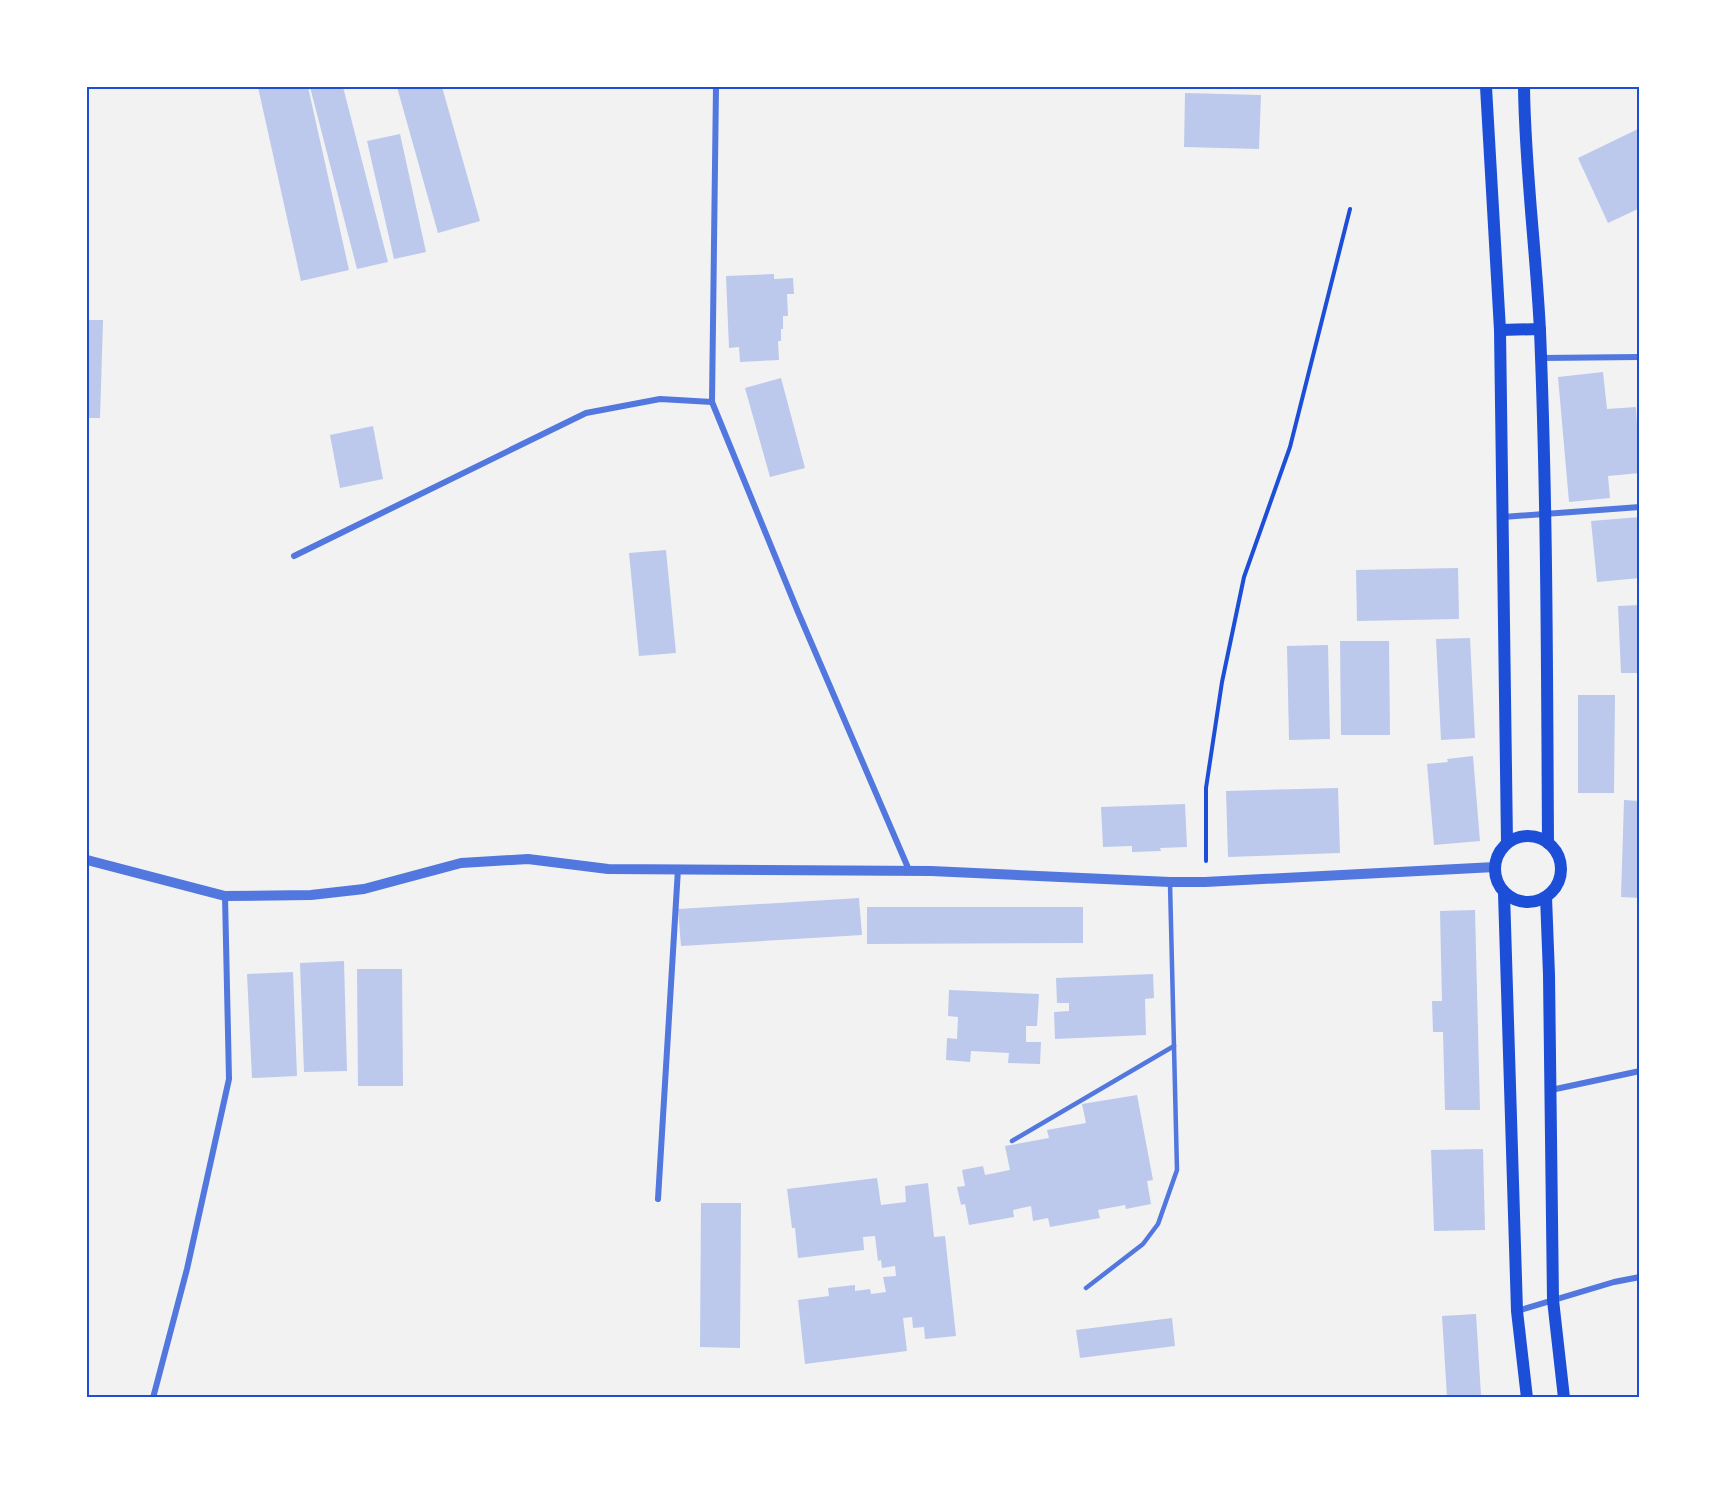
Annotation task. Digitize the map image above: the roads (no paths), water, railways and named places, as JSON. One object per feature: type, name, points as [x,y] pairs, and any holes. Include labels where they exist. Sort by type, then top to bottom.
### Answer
[{"type":"main road","points":[[1486,87],[1500,330],[1508,843]]},
{"type":"main road","points":[[1524,87],[1524,133],[1540,329],[1548,843]]},
{"type":"main road","points":[[1500,330],[1540,329]]},
{"type":"main road","points":[[1529,836],[1539,838],[1556,851],[1561,871],[1553,891],[1546,897],[1535,902],[1524,902],[1504,893],[1498,884],[1495,862],[1500,851],[1508,843],[1517,837],[1529,836]]},
{"type":"main road","points":[[1504,893],[1517,1311],[1527,1398]]},
{"type":"main road","points":[[1546,897],[1554,1300],[1564,1398]]},
{"type":"street","points":[[716,87],[712,402],[798,612],[909,870]]},
{"type":"street","points":[[1540,358],[1640,357]]},
{"type":"street","points":[[294,556],[586,413],[660,399],[712,402]]},
{"type":"street","points":[[1503,517],[1640,507]]},
{"type":"street","points":[[87,860],[225,897],[311,895],[364,889],[461,863],[528,859],[608,869],[909,870],[1170,882],[1495,867]]},
{"type":"street","points":[[658,1199],[678,869]]},
{"type":"street","points":[[153,1398],[187,1269],[229,1079],[225,897]]},
{"type":"street","points":[[1551,1090],[1640,1071]]},
{"type":"street","points":[[1517,1311],[1614,1282],[1640,1277]]},
{"type":"lane","points":[[1086,1288],[1143,1244],[1158,1224],[1177,1170],[1170,882]]},
{"type":"lane","points":[[1012,1141],[1174,1046]]}]
